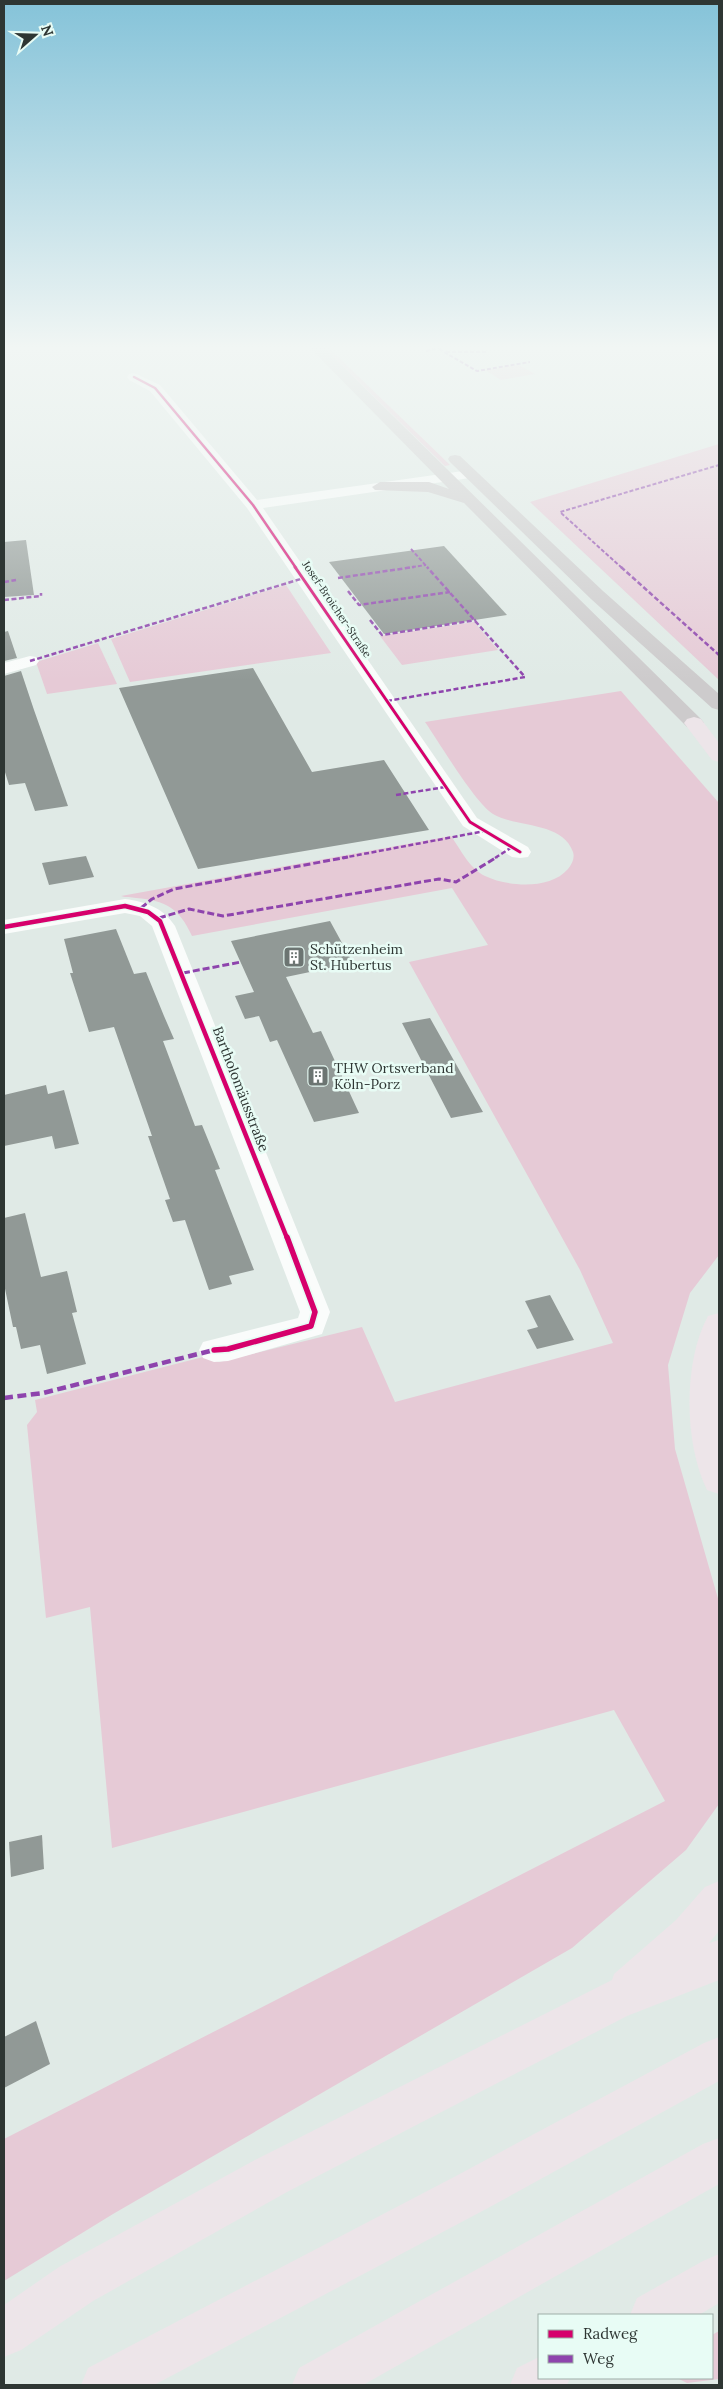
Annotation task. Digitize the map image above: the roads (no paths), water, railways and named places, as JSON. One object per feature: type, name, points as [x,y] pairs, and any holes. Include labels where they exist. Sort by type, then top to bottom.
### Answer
[{"type":"highway","points":[[694,723],[719,747]]},
{"type":"highway","points":[[694,723],[719,756]]},
{"type":"highway","points":[[719,1324],[709,1362],[705,1403],[708,1438],[719,1480]]},
{"type":"highway","points":[[616,2000],[690,1934],[719,1901]]},
{"type":"highway","points":[[4,2333],[76,2284],[224,2201],[616,2000],[719,1960]]},
{"type":"highway","points":[[105,2385],[472,2192],[719,2058]]},
{"type":"highway","points":[[316,2385],[719,2160]]},
{"type":"highway","points":[[656,2314],[719,2277]]},
{"type":"main road","points":[[380,487],[412,476],[421,466],[423,457]]},
{"type":"main road","points":[[427,457],[694,723]]},
{"type":"main road","points":[[453,457],[597,595],[719,704]]},
{"type":"main road","points":[[380,487],[429,487],[472,502]]},
{"type":"street","name":"Josef-Broicher-Straße","points":[[213,457],[253,505],[470,822],[520,852]]},
{"type":"street","points":[[253,505],[470,474]]},
{"type":"street","points":[[4,668],[30,660]]},
{"type":"street","name":"Bartholomäusstraße","points":[[4,927],[125,906],[149,912],[159,918],[164,926],[278,1213],[315,1312],[311,1326],[228,1349],[214,1350]]},
{"type":"place","name":"Schützenheim St. Hubertus","points":[[294,957]]},
{"type":"place","name":"THW Ortsverband Köln-Porz","points":[[318,1076]]}]
